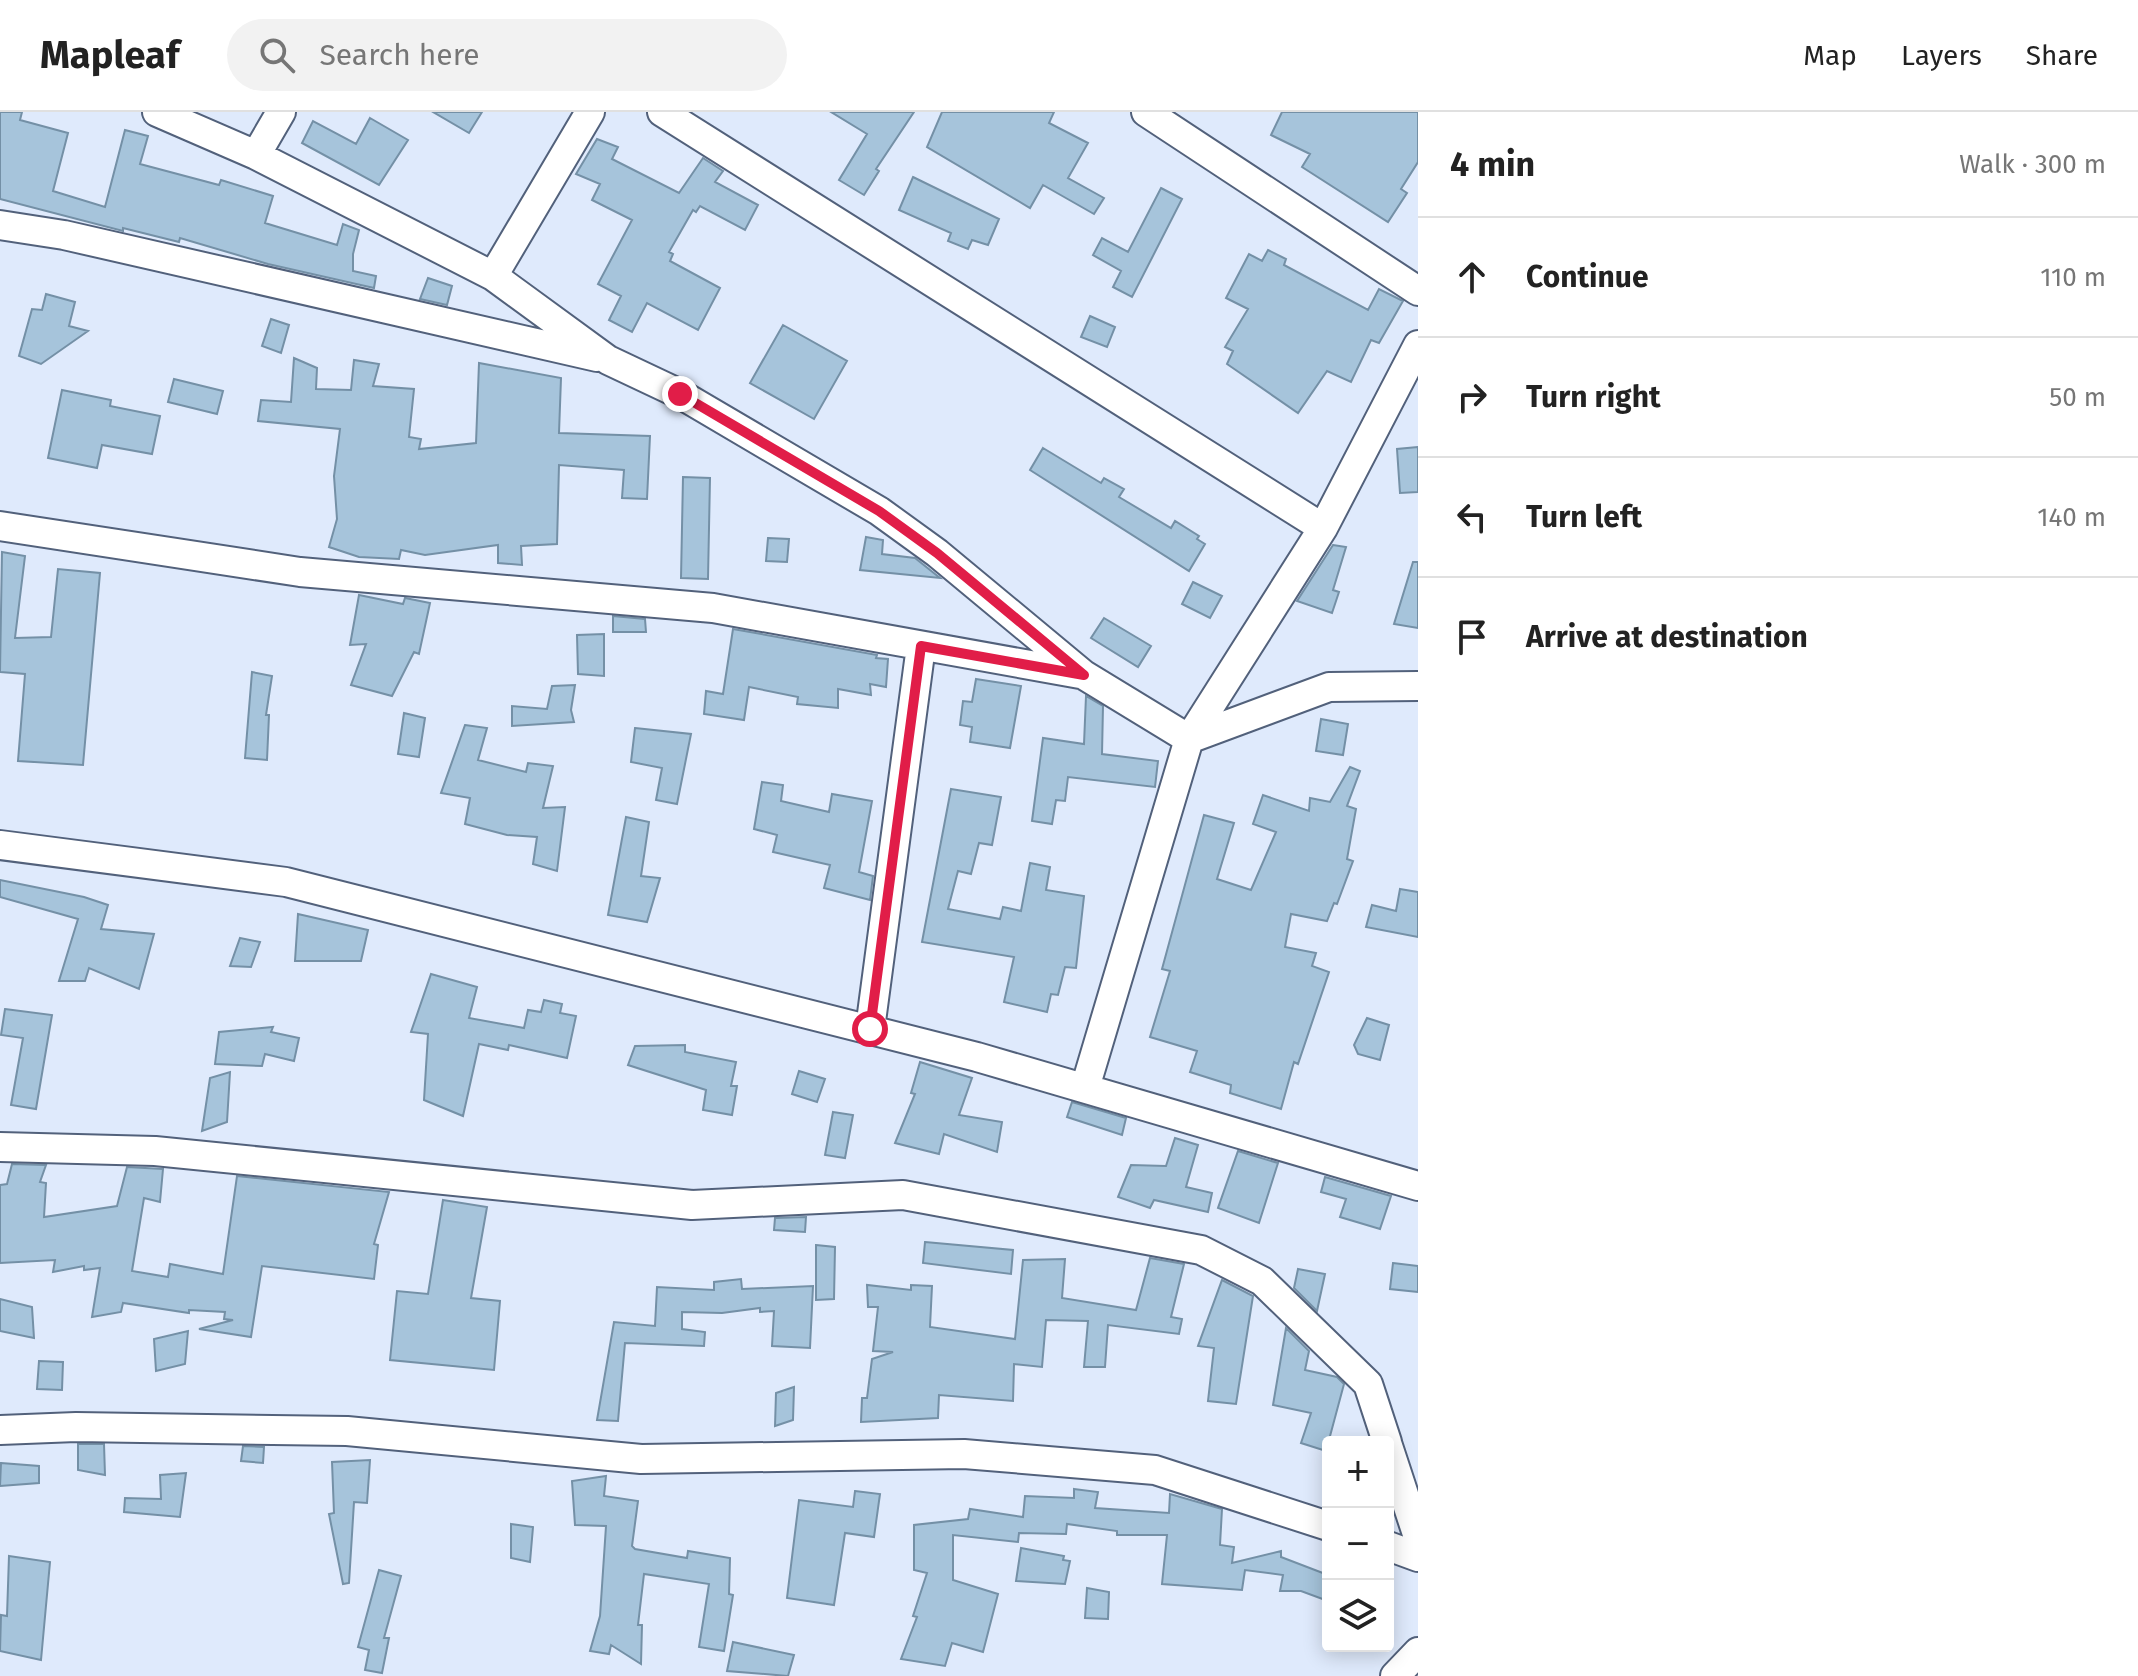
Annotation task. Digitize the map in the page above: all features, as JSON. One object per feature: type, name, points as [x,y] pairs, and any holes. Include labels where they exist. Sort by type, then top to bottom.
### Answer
[{"type":"street","points":[[157,112],[256,155],[493,276],[608,360],[680,394],[879,511],[937,553],[1084,675],[1189,739]]},
{"type":"street","points":[[256,155],[281,112]]},
{"type":"street","points":[[493,276],[590,112]]},
{"type":"street","points":[[662,112],[1323,528]]},
{"type":"street","points":[[1146,112],[1418,291]]},
{"type":"street","points":[[0,225],[64,235],[608,360]]},
{"type":"street","points":[[1085,1088],[1189,739],[1323,528],[1418,345]]},
{"type":"street","points":[[0,526],[300,572],[713,608],[1084,675]]},
{"type":"street","points":[[870,1029],[921,646]]},
{"type":"street","points":[[1189,739],[1329,687],[1418,686]]},
{"type":"street","points":[[0,845],[286,882],[870,1029],[1085,1088],[1418,1186]]},
{"type":"street","points":[[0,1147],[155,1151],[692,1205],[903,1195],[1201,1250],[1262,1281],[1368,1384],[1384,1436]]},
{"type":"street","points":[[0,1430],[76,1427],[347,1431],[641,1459],[964,1454],[1155,1470],[1322,1524]]},
{"type":"street","points":[[1394,1465],[1418,1537]]},
{"type":"street","points":[[1394,1548],[1418,1557]]},
{"type":"street","points":[[1395,1676],[1418,1652]]},
{"type":"building","points":[[0,112],[22,112],[20,120],[68,133],[53,191],[105,207],[125,130],[148,136],[140,164],[219,185],[221,180],[273,196],[265,223],[337,245],[343,224],[359,230],[353,254],[353,271],[376,276],[374,288],[268,264],[180,238],[179,242],[123,228],[123,231],[0,199]]},
{"type":"building","points":[[433,112],[482,112],[469,133]]},
{"type":"building","points":[[831,112],[914,112],[876,169],[879,171],[864,195],[839,180],[867,134]]},
{"type":"building","points":[[942,112],[1054,112],[1049,123],[1088,143],[1068,178],[1104,198],[1094,214],[1043,185],[1030,208],[927,147]]},
{"type":"building","points":[[1282,112],[1418,112],[1418,162],[1401,189],[1407,193],[1388,222],[1302,167],[1310,154],[1271,135]]},
{"type":"building","points":[[370,118],[408,140],[379,185],[302,143],[313,121],[356,144]]},
{"type":"building","points":[[597,139],[618,147],[612,159],[679,193],[703,158],[723,171],[715,182],[758,205],[745,230],[700,206],[696,212],[693,210],[669,252],[673,254],[670,261],[720,288],[698,330],[647,303],[632,332],[609,320],[621,296],[598,284],[632,220],[592,200],[600,184],[576,174]]},
{"type":"building","points":[[913,177],[999,219],[988,245],[972,240],[968,249],[948,241],[951,233],[899,210]]},
{"type":"building","points":[[1161,188],[1182,199],[1132,297],[1113,287],[1121,271],[1093,255],[1102,238],[1128,252]]},
{"type":"building","points":[[1268,250],[1286,259],[1284,265],[1368,310],[1379,289],[1403,301],[1379,343],[1371,340],[1351,382],[1327,371],[1298,413],[1227,364],[1233,351],[1225,347],[1248,309],[1226,298],[1249,254],[1262,261]]},
{"type":"building","points":[[428,278],[452,286],[447,305],[420,299]]},
{"type":"building","points":[[46,294],[75,302],[69,326],[88,331],[41,364],[19,356],[32,309],[42,310]]},
{"type":"building","points":[[1090,316],[1115,327],[1107,347],[1081,337]]},
{"type":"building","points":[[271,319],[289,325],[281,353],[262,346]]},
{"type":"building","points":[[783,325],[847,361],[814,419],[750,383]]},
{"type":"building","points":[[294,358],[317,368],[316,389],[351,390],[354,360],[379,364],[373,386],[414,389],[409,437],[421,439],[419,449],[476,443],[479,363],[561,378],[559,433],[650,436],[647,499],[622,498],[624,470],[559,465],[557,544],[521,546],[522,565],[498,563],[498,545],[425,555],[401,550],[399,559],[359,557],[329,547],[337,519],[334,476],[340,429],[258,421],[261,400],[291,402]]},
{"type":"building","points":[[174,379],[223,391],[217,414],[168,402]]},
{"type":"building","points":[[62,390],[111,400],[110,406],[160,416],[152,454],[102,445],[97,468],[48,458]]},
{"type":"building","points":[[1418,447],[1418,492],[1400,493],[1397,449]]},
{"type":"building","points":[[1043,448],[1101,483],[1104,478],[1124,489],[1119,497],[1171,528],[1175,521],[1199,536],[1197,539],[1205,544],[1189,571],[1030,470]]},
{"type":"building","points":[[683,477],[710,478],[708,579],[681,578]]},
{"type":"building","points":[[866,537],[883,540],[882,554],[915,558],[940,578],[860,570]]},
{"type":"building","points":[[768,538],[789,539],[787,562],[766,561]]},
{"type":"building","points":[[1333,545],[1346,547],[1333,590],[1339,592],[1332,613],[1297,601]]},
{"type":"building","points":[[2,552],[25,556],[15,638],[51,637],[58,569],[100,573],[83,765],[18,761],[25,674],[0,672]]},
{"type":"building","points":[[1413,562],[1418,562],[1418,628],[1394,624]]},
{"type":"building","points":[[1193,582],[1222,596],[1210,618],[1182,604]]},
{"type":"building","points":[[359,595],[403,604],[405,598],[430,603],[419,654],[414,652],[392,696],[351,685],[366,644],[350,645]]},
{"type":"building","points":[[613,616],[645,619],[646,632],[613,632]]},
{"type":"building","points":[[1104,618],[1151,646],[1138,667],[1091,638]]},
{"type":"building","points":[[733,629],[888,659],[886,687],[870,684],[871,695],[838,689],[838,708],[797,704],[798,697],[749,687],[744,720],[704,714],[706,691],[723,694]]},
{"type":"building","points":[[604,634],[604,676],[578,674],[577,635]]},
{"type":"building","points":[[252,672],[272,676],[266,715],[269,715],[267,760],[245,758]]},
{"type":"building","points":[[976,679],[1021,686],[1010,748],[970,742],[972,727],[960,725],[963,701],[972,702]]},
{"type":"building","points":[[575,685],[571,710],[574,722],[512,726],[512,706],[547,709],[552,686]]},
{"type":"building","points":[[1086,696],[1103,706],[1102,754],[1158,761],[1155,787],[1068,777],[1065,801],[1056,800],[1052,824],[1032,821],[1043,738],[1084,744]]},
{"type":"building","points":[[404,713],[425,718],[419,757],[398,754]]},
{"type":"building","points":[[1321,719],[1348,724],[1343,755],[1316,751]]},
{"type":"building","points":[[465,725],[487,728],[478,760],[526,772],[528,763],[553,766],[543,808],[565,807],[557,871],[533,864],[537,837],[507,835],[465,824],[470,798],[441,793]]},
{"type":"building","points":[[635,728],[691,734],[677,804],[656,800],[662,768],[631,762]]},
{"type":"building","points":[[1350,767],[1360,771],[1347,806],[1356,809],[1347,859],[1353,861],[1337,904],[1334,903],[1327,921],[1291,914],[1285,947],[1316,953],[1312,966],[1329,972],[1298,1064],[1294,1062],[1281,1109],[1230,1093],[1231,1085],[1190,1072],[1197,1051],[1150,1037],[1170,971],[1162,969],[1204,815],[1234,823],[1217,879],[1251,890],[1276,832],[1253,824],[1263,795],[1309,811],[1310,798],[1330,802]]},
{"type":"building","points":[[762,782],[783,785],[781,801],[829,812],[832,794],[872,801],[859,872],[873,876],[870,900],[824,888],[830,865],[773,852],[777,835],[754,829]]},
{"type":"building","points":[[951,789],[1001,797],[992,845],[979,843],[971,874],[958,871],[948,909],[1000,919],[1003,907],[1021,911],[1030,863],[1050,867],[1046,890],[1084,896],[1076,968],[1065,967],[1058,995],[1051,994],[1047,1012],[1004,1002],[1014,957],[922,942]]},
{"type":"building","points":[[626,817],[649,822],[641,876],[660,878],[647,922],[608,915]]},
{"type":"building","points":[[0,880],[108,905],[101,929],[154,934],[139,989],[89,968],[85,981],[59,981],[78,919],[0,897]]},
{"type":"building","points":[[1400,889],[1418,892],[1418,937],[1366,927],[1372,905],[1396,911]]},
{"type":"building","points":[[298,914],[368,930],[361,961],[295,961]]},
{"type":"building","points":[[240,938],[260,942],[251,967],[230,966]]},
{"type":"building","points":[[431,974],[477,987],[469,1018],[524,1028],[528,1010],[541,1012],[544,1000],[562,1004],[560,1013],[576,1016],[567,1058],[509,1045],[508,1050],[479,1044],[463,1116],[424,1100],[428,1034],[411,1032]]},
{"type":"building","points":[[5,1009],[52,1015],[36,1109],[11,1105],[23,1038],[1,1035]]},
{"type":"building","points":[[1367,1018],[1389,1025],[1380,1060],[1358,1054],[1354,1045]]},
{"type":"building","points":[[273,1027],[271,1032],[299,1038],[294,1061],[265,1054],[262,1066],[215,1064],[219,1032]]},
{"type":"building","points":[[685,1045],[685,1052],[736,1062],[731,1086],[737,1086],[732,1115],[703,1110],[706,1090],[628,1065],[635,1046]]},
{"type":"building","points":[[920,1062],[972,1078],[959,1115],[1002,1122],[997,1152],[944,1134],[939,1154],[895,1143],[915,1094],[911,1093]]},
{"type":"building","points":[[799,1071],[825,1079],[817,1102],[792,1094]]},
{"type":"building","points":[[230,1072],[227,1122],[202,1131],[210,1078]]},
{"type":"building","points":[[1072,1102],[1126,1118],[1122,1135],[1067,1117]]},
{"type":"building","points":[[833,1112],[853,1115],[845,1158],[825,1155]]},
{"type":"building","points":[[1175,1138],[1198,1145],[1186,1187],[1212,1193],[1208,1212],[1154,1200],[1150,1208],[1118,1197],[1131,1165],[1166,1166]]},
{"type":"building","points":[[1238,1151],[1278,1163],[1259,1223],[1218,1208]]},
{"type":"building","points":[[12,1164],[46,1165],[40,1182],[46,1183],[44,1217],[117,1206],[127,1167],[163,1169],[160,1202],[144,1198],[132,1271],[168,1277],[170,1264],[223,1274],[237,1176],[389,1192],[374,1244],[378,1245],[374,1279],[262,1266],[251,1337],[199,1329],[233,1320],[224,1319],[225,1312],[189,1310],[189,1313],[123,1303],[121,1312],[92,1317],[100,1268],[84,1270],[84,1266],[53,1272],[55,1260],[0,1263],[0,1185],[7,1184]]},
{"type":"building","points":[[1325,1177],[1391,1196],[1380,1229],[1340,1217],[1346,1199],[1321,1192]]},
{"type":"building","points":[[443,1200],[487,1207],[471,1298],[500,1301],[494,1370],[390,1360],[397,1291],[428,1294]]},
{"type":"building","points":[[806,1217],[805,1232],[774,1230],[775,1218]]},
{"type":"building","points":[[925,1242],[1013,1250],[1011,1274],[923,1263]]},
{"type":"building","points":[[816,1245],[835,1247],[834,1299],[816,1300]]},
{"type":"building","points":[[1150,1258],[1184,1264],[1171,1317],[1182,1319],[1179,1334],[1108,1325],[1105,1367],[1084,1367],[1088,1321],[1046,1320],[1042,1367],[1014,1364],[1013,1401],[939,1395],[938,1418],[861,1422],[862,1398],[867,1398],[872,1359],[893,1352],[873,1351],[878,1307],[868,1307],[867,1285],[911,1290],[911,1285],[932,1286],[930,1327],[1015,1339],[1023,1260],[1065,1259],[1062,1298],[1136,1310]]},
{"type":"building","points":[[1393,1263],[1418,1266],[1418,1292],[1390,1289]]},
{"type":"building","points":[[1298,1269],[1325,1274],[1317,1311],[1294,1288]]},
{"type":"building","points":[[741,1279],[742,1289],[813,1286],[810,1348],[772,1346],[774,1311],[760,1312],[760,1308],[722,1313],[682,1312],[682,1329],[705,1332],[704,1346],[625,1343],[618,1421],[597,1420],[614,1322],[655,1326],[657,1287],[714,1290],[714,1282]]},
{"type":"building","points":[[1222,1280],[1253,1296],[1236,1404],[1208,1401],[1214,1348],[1198,1346]]},
{"type":"building","points":[[0,1299],[32,1307],[34,1338],[0,1331]]},
{"type":"building","points":[[1286,1328],[1309,1351],[1305,1370],[1337,1377],[1344,1384],[1330,1436],[1322,1436],[1322,1450],[1301,1443],[1311,1413],[1273,1405]]},
{"type":"building","points":[[188,1331],[185,1364],[156,1371],[154,1339]]},
{"type":"building","points":[[39,1361],[63,1362],[62,1390],[37,1389]]},
{"type":"building","points":[[794,1387],[793,1420],[775,1426],[776,1393]]},
{"type":"building","points":[[78,1444],[104,1444],[105,1475],[78,1470]]},
{"type":"building","points":[[243,1446],[264,1447],[263,1463],[241,1461]]},
{"type":"building","points":[[370,1460],[367,1503],[354,1502],[349,1583],[343,1584],[329,1514],[334,1513],[332,1462]]},
{"type":"building","points":[[1,1463],[39,1466],[39,1483],[0,1486]]},
{"type":"building","points":[[186,1473],[180,1517],[124,1512],[125,1498],[161,1499],[160,1475]]},
{"type":"building","points":[[606,1476],[604,1496],[638,1501],[632,1546],[635,1549],[687,1558],[688,1551],[730,1558],[729,1594],[733,1595],[724,1651],[699,1647],[709,1584],[644,1574],[638,1625],[642,1625],[641,1664],[611,1645],[609,1654],[590,1651],[600,1616],[606,1526],[575,1525],[572,1481]]},
{"type":"building","points":[[1074,1489],[1098,1492],[1095,1508],[1169,1513],[1170,1494],[1222,1509],[1220,1545],[1234,1547],[1232,1563],[1281,1551],[1281,1557],[1322,1573],[1322,1599],[1301,1591],[1280,1591],[1283,1575],[1245,1570],[1242,1590],[1162,1584],[1167,1535],[1117,1535],[1117,1531],[1067,1524],[1066,1534],[1019,1533],[1018,1542],[953,1535],[953,1580],[998,1594],[983,1652],[952,1643],[945,1666],[901,1659],[917,1617],[913,1616],[927,1573],[914,1570],[914,1525],[968,1519],[970,1509],[1023,1517],[1025,1496],[1074,1498]]},
{"type":"building","points":[[855,1491],[880,1494],[874,1537],[845,1533],[834,1605],[787,1598],[799,1500],[853,1507]]},
{"type":"building","points":[[511,1524],[533,1527],[530,1562],[511,1558]]},
{"type":"building","points":[[1021,1548],[1064,1556],[1063,1560],[1070,1561],[1065,1584],[1016,1581]]},
{"type":"building","points":[[9,1556],[50,1562],[41,1660],[0,1651],[1,1615],[7,1616]]},
{"type":"building","points":[[379,1570],[401,1576],[384,1638],[389,1638],[382,1673],[365,1670],[369,1650],[358,1647]]},
{"type":"building","points":[[1087,1588],[1109,1592],[1108,1619],[1085,1618]]},
{"type":"building","points":[[733,1642],[794,1655],[788,1676],[727,1671]]},
{"type":"route","points":[[680,394],[879,511],[937,553],[1084,675],[921,646],[870,1029]]}]
